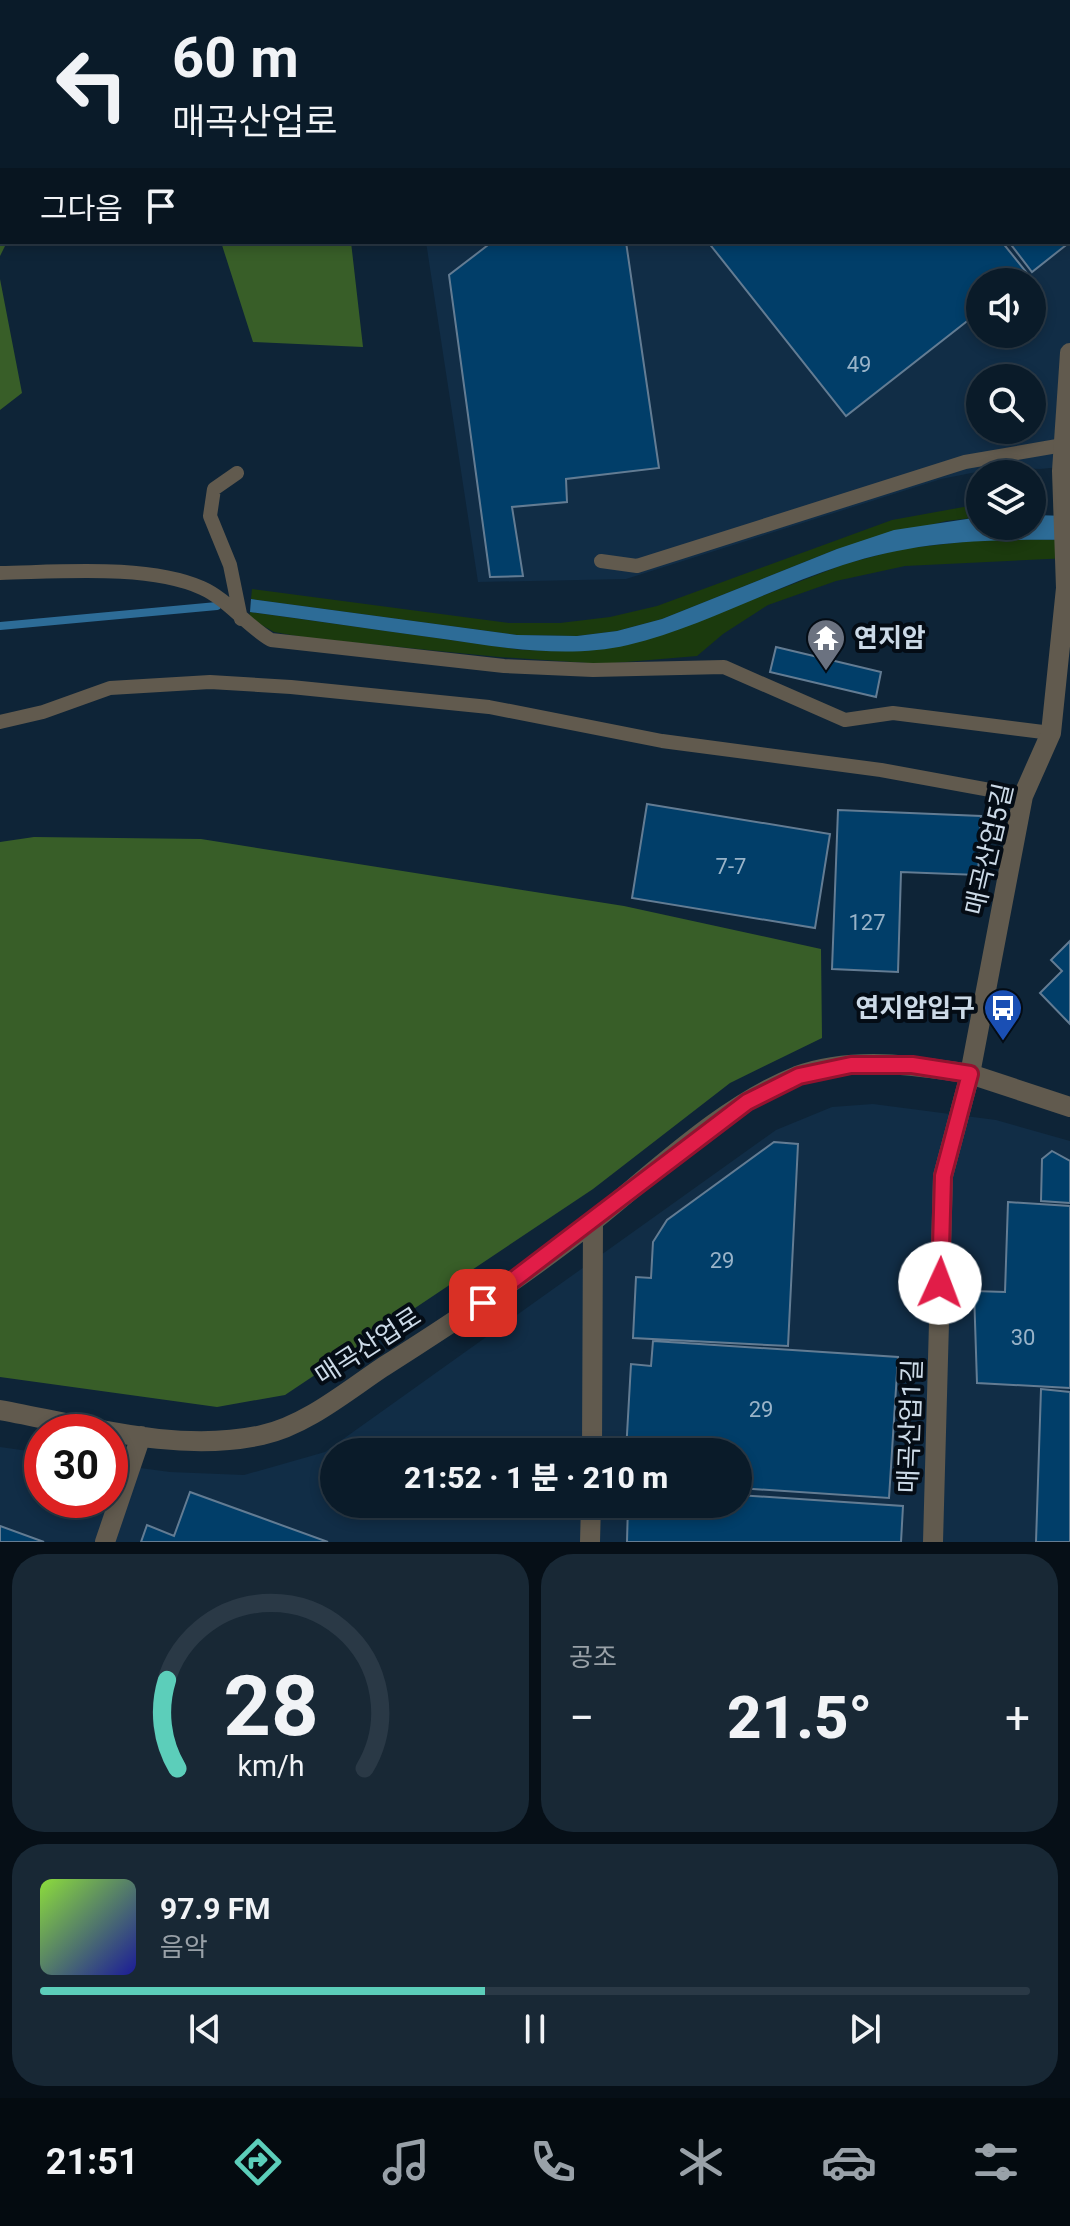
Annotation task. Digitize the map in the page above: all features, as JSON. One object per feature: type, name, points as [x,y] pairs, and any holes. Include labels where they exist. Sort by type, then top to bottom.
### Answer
[{"type":"street","points":[[1066,445],[1070,353]]},
{"type":"street","name":"매곡산업5길","points":[[970,1074],[1023,796],[1051,733],[1068,588],[1062,471],[1066,445]]},
{"type":"street","name":"매곡산업로","points":[[0,1410],[141,1436],[211,1443],[266,1435],[307,1416],[483,1303],[747,1102],[799,1076],[851,1065],[897,1065],[970,1074],[1070,1107]]},
{"type":"street","name":"매곡산업1길","points":[[933,1542],[943,1176],[970,1074]]},
{"type":"street","points":[[592,1438],[593,1221]]},
{"type":"street","points":[[105,1542],[141,1436]]},
{"type":"street","points":[[590,1542],[591,1518]]},
{"type":"lane","points":[[601,561],[637,566],[965,462],[1066,445]]},
{"type":"lane","points":[[237,473],[214,489],[210,516],[230,565],[241,619]]},
{"type":"lane","points":[[0,573],[88,571],[169,578],[204,589],[271,640],[504,666],[593,670],[724,667],[845,720],[893,713],[1051,733]]},
{"type":"lane","points":[[0,722],[43,712],[110,688],[210,682],[291,687],[489,707],[662,741],[881,770],[1023,796]]},
{"type":"shaded area","points":[[426,244],[1070,244],[1070,466],[1046,468],[1046,460],[966,460],[966,474],[941,479],[626,579],[478,582]]},
{"type":"shaded area","points":[[1046,515],[1070,516],[1070,540],[1046,540]]},
{"type":"shaded area","points":[[966,519],[966,540],[1012,540],[927,546],[871,557],[816,574],[683,628],[628,645],[603,649],[554,651],[503,647],[250,612],[251,599],[517,635],[577,636],[617,631],[662,619],[837,549],[894,530]]},
{"type":"shaded area","points":[[873,1104],[996,1120],[1070,1141],[1070,1542],[0,1542],[0,1447],[24,1450],[24,1518],[128,1518],[128,1466],[170,1472],[244,1475],[320,1453],[320,1518],[752,1518],[752,1438],[345,1438],[776,1130],[832,1107]]},
{"type":"green space","points":[[222,244],[351,244],[363,347],[253,342]]},
{"type":"green space","points":[[0,279],[22,393],[0,410]]},
{"type":"green space","points":[[966,507],[966,519],[837,549],[662,619],[617,631],[577,636],[517,635],[251,599],[252,589],[509,623],[560,623],[610,617],[657,606],[892,520]]},
{"type":"green space","points":[[980,540],[1070,540],[1070,558],[905,566],[836,581],[768,605],[723,634],[697,656],[602,664],[308,638],[274,632],[249,618],[250,612],[522,650],[583,651],[627,645],[671,631],[845,564],[901,549]]},
{"type":"green space","points":[[34,837],[201,839],[624,906],[821,949],[822,1038],[730,1083],[593,1189],[285,1395],[217,1407],[0,1377],[0,842]]},
{"type":"building","points":[[489,244],[626,244],[659,468],[566,479],[567,502],[512,507],[523,576],[490,577],[449,275]]},
{"type":"building","points":[[710,244],[1004,244],[1023,268],[966,268],[966,322],[846,416]]},
{"type":"building","points":[[1011,244],[1067,244],[1037,268],[1029,268]]},
{"type":"building","name":"연지암","points":[[776,647],[881,672],[876,697],[770,672]]},
{"type":"building","points":[[647,804],[830,834],[815,928],[632,898]]},
{"type":"building","points":[[838,810],[981,816],[978,875],[901,872],[898,972],[832,969]]},
{"type":"building","points":[[1070,941],[1070,1024],[1040,993],[1062,971],[1051,960]]},
{"type":"building","points":[[774,1142],[798,1144],[788,1346],[633,1338],[636,1277],[651,1278],[653,1242],[667,1220]]},
{"type":"building","points":[[1052,1151],[1070,1161],[1070,1203],[1041,1201],[1042,1159]]},
{"type":"building","points":[[1008,1202],[1070,1206],[1070,1388],[977,1383],[974,1291],[1005,1292]]},
{"type":"building","points":[[653,1341],[898,1357],[889,1498],[752,1489],[752,1438],[627,1438],[631,1364],[651,1366]]},
{"type":"building","points":[[1041,1389],[1070,1392],[1070,1542],[1036,1542]]},
{"type":"building","points":[[190,1492],[328,1542],[141,1542],[147,1525],[174,1536]]},
{"type":"building","points":[[752,1496],[903,1506],[901,1542],[627,1542],[628,1518],[752,1518]]},
{"type":"building","points":[[0,1526],[44,1542],[0,1542]]},
{"type":"waterway","points":[[0,626],[217,606]]},
{"type":"place","name":"연지암","points":[[826,672]]},
{"type":"place","name":"연지암입구","points":[[1003,1042]]},
{"type":"route","points":[[483,1303],[747,1102],[799,1076],[851,1065],[912,1065],[970,1074],[943,1176],[940,1283]]}]
